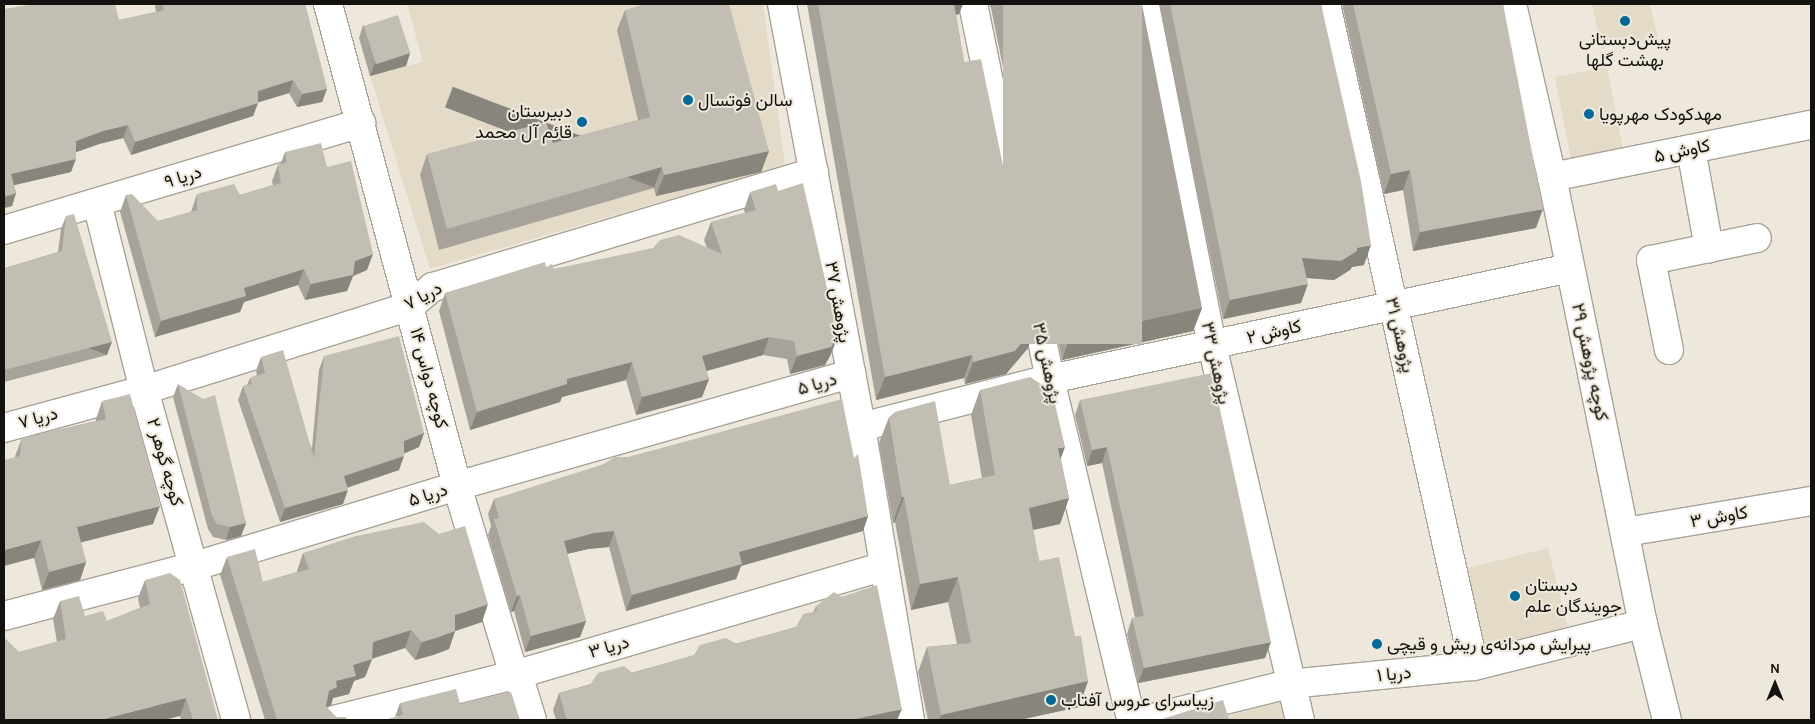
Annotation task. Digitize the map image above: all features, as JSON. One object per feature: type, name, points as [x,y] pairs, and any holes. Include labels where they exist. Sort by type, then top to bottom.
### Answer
[{"type":"street","name":"کوچه دواس ۱۴","points":[[328,4],[457,486],[510,662],[518,674],[532,720]]},
{"type":"street","name":"پژوهش ۳۷","points":[[782,4],[861,427],[882,567],[910,720]]},
{"type":"street","name":"پژوهش ۳۵","points":[[973,4],[1050,379],[1131,720]]},
{"type":"street","name":"پژوهش ۳۳","points":[[1145,4],[1212,345],[1289,684],[1300,720]]},
{"type":"street","name":"پژوهش ۳۱","points":[[1326,4],[1474,666]]},
{"type":"street","name":"کوچه پژوهش ۲۹","points":[[1512,4],[1552,177],[1626,532],[1643,624],[1668,720]]},
{"type":"street","name":"دریا ۹","points":[[4,230],[361,124]]},
{"type":"street","name":"کاوش ۵","points":[[1552,177],[1811,125]]},
{"type":"street","points":[[1690,149],[1709,248]]},
{"type":"street","name":"دریا ۷","points":[[4,428],[144,390],[410,306],[433,288],[814,172]]},
{"type":"street","name":"کوچه گوهر ۲","points":[[97,203],[144,390],[195,566],[236,720]]},
{"type":"street","points":[[1669,350],[1652,260],[1757,238]]},
{"type":"street","name":"کاوش ۲","points":[[861,427],[1050,379],[1570,268]]},
{"type":"street","name":"دریا ۵","points":[[4,616],[195,566],[457,486],[851,374]]},
{"type":"street","name":"کاوش ۳","points":[[1626,532],[1811,501]]},
{"type":"street","name":"دریا ۳","points":[[334,720],[518,674],[882,567]]},
{"type":"street","name":"دریا ۱","points":[[1144,720],[1289,684],[1474,666],[1643,624]]},
{"type":"shaded area","name":"دبیرستان قائم آل محمد","points":[[407,4],[763,4],[785,165],[430,269],[370,76],[423,62]]},
{"type":"shaded area","name":"پیش‌دبستانی بهشت گلها","points":[[1592,4],[1650,4],[1658,38],[1601,47]]},
{"type":"shaded area","name":"مهدکودک مهرپویا","points":[[1607,67],[1623,149],[1571,160],[1555,77]]},
{"type":"shaded area","name":"دبستان جویندگان علم","points":[[1548,548],[1568,627],[1482,648],[1463,569]]},
{"type":"shaded area","points":[[1280,702],[1285,720],[1216,719]]},
{"type":"building","points":[[34,4],[115,4],[119,20],[164,10],[162,4],[305,4],[327,89],[302,94],[293,80],[258,91],[258,103],[135,142],[128,125],[103,131],[76,141],[76,159],[11,174],[16,193],[4,197],[4,9]]},
{"type":"building","points":[[645,4],[729,4],[769,151],[664,175],[662,167],[447,229],[427,154],[546,122],[553,143],[650,117],[625,10]]},
{"type":"building","points":[[818,4],[954,4],[964,62],[981,59],[1036,325],[1015,351],[973,362],[972,355],[885,377]]},
{"type":"building","points":[[1003,4],[1142,4],[1142,344],[1003,344]]},
{"type":"building","points":[[1170,4],[1321,4],[1361,181],[1371,245],[1357,248],[1357,251],[1341,261],[1302,258],[1308,284],[1230,300]]},
{"type":"building","points":[[1353,4],[1503,4],[1543,209],[1420,232],[1410,170],[1391,174]]},
{"type":"building","points":[[398,15],[410,53],[376,64],[364,26]]},
{"type":"building","points":[[321,143],[327,167],[351,161],[373,254],[355,261],[353,275],[311,284],[304,269],[244,288],[246,296],[161,321],[126,195],[132,194],[158,221],[197,210],[197,194],[234,184],[240,195],[281,183],[278,165],[287,162],[285,152]]},
{"type":"building","points":[[803,183],[838,336],[831,347],[797,356],[794,341],[769,337],[702,356],[709,379],[642,397],[632,362],[567,379],[567,384],[477,412],[445,293],[545,262],[546,267],[552,264],[554,269],[653,248],[660,240],[679,235],[722,254],[711,222],[756,210],[750,192],[776,184],[778,191]]},
{"type":"building","points":[[74,214],[112,342],[4,370],[4,266],[5,268],[62,251],[66,216]]},
{"type":"building","points":[[399,336],[424,433],[404,441],[404,456],[344,476],[348,490],[285,508],[243,386],[252,384],[250,378],[265,373],[261,357],[283,350],[314,458],[324,356]]},
{"type":"building","points":[[1212,373],[1271,642],[1144,668],[1132,618],[1144,616],[1107,447],[1092,450],[1080,400]]},
{"type":"building","points":[[1030,377],[1052,391],[1065,447],[1058,448],[1069,498],[1029,508],[1039,561],[1059,557],[1075,636],[1081,636],[1088,681],[941,715],[927,647],[971,643],[958,577],[920,584],[904,497],[902,497],[889,417],[895,412],[935,401],[950,485],[995,475],[980,390]]},
{"type":"building","points":[[178,384],[203,399],[215,395],[246,523],[230,527],[217,524],[212,516]]},
{"type":"building","points":[[130,394],[160,506],[77,527],[86,562],[49,572],[41,540],[4,550],[4,460],[20,456],[22,438],[106,419],[102,401]]},
{"type":"building","points":[[842,399],[854,458],[858,454],[868,516],[739,552],[742,564],[632,595],[614,531],[594,533],[564,541],[586,621],[531,636],[520,595],[517,596],[494,519],[499,518],[494,499],[604,464],[615,457],[628,457]]},
{"type":"building","points":[[424,522],[439,534],[465,526],[488,604],[455,615],[455,631],[439,637],[422,642],[411,630],[373,642],[372,659],[353,665],[356,676],[336,681],[337,687],[329,691],[326,706],[336,717],[346,717],[347,720],[277,720],[227,557],[255,549],[263,582],[309,569],[303,553],[356,536]]},
{"type":"building","points":[[170,573],[180,580],[218,720],[193,720],[186,698],[99,720],[4,720],[4,640],[6,639],[19,652],[66,639],[60,601],[79,596],[85,616],[103,611],[107,621],[150,604],[145,580]]},
{"type":"building","points":[[877,585],[902,709],[851,720],[567,720],[559,693],[590,685],[598,673],[624,666],[633,673],[694,655],[700,645],[726,638],[737,644],[796,627],[803,614],[817,611],[816,606],[834,592],[842,597]]},
{"type":"building","points":[[456,689],[460,704],[511,692],[520,720],[383,720],[403,715],[400,703]]},
{"type":"building","points":[[1223,700],[1229,720],[1159,720]]},
{"type":"place","name":"پیش‌دبستانی بهشت گلها","points":[[1625,21]]},
{"type":"place","name":"سالن فوتسال","points":[[688,100]]},
{"type":"place","name":"مهدکودک مهرپویا","points":[[1589,114]]},
{"type":"place","name":"دبیرستان قائم آل محمد","points":[[582,122]]},
{"type":"place","name":"دبستان جویندگان علم","points":[[1515,596]]},
{"type":"place","name":"پیرایش مردانه‌ی ریش و قیچی","points":[[1377,644]]},
{"type":"place","name":"زیباسرای عروس آفتاب","points":[[1051,700]]}]
